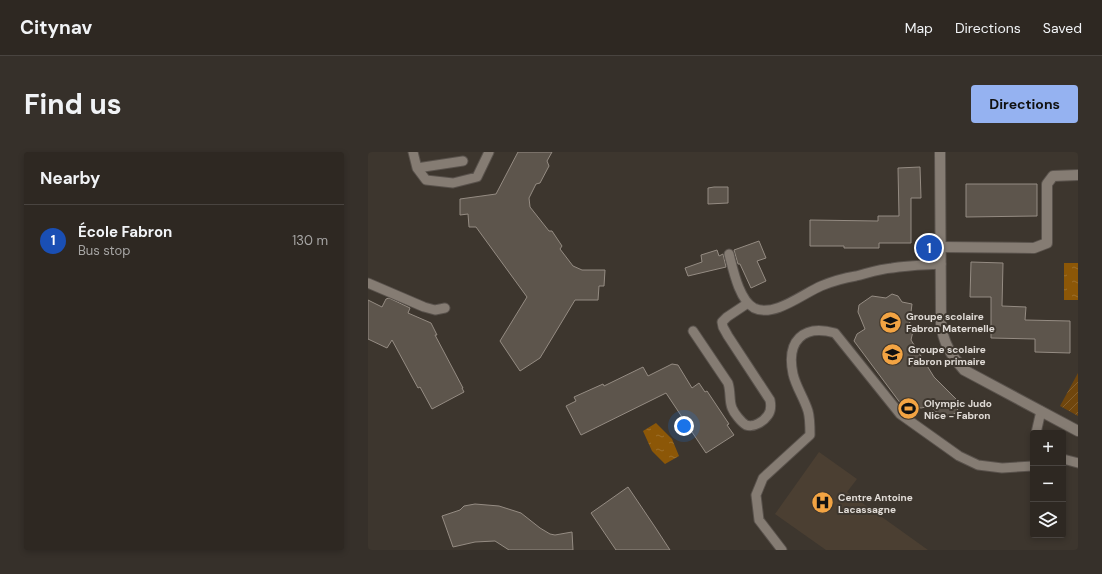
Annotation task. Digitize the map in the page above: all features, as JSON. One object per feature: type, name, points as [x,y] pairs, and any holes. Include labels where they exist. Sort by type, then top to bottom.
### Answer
[{"type":"street","points":[[940,152],[942,336],[955,359],[964,370],[1078,431]]},
{"type":"street","points":[[941,247],[1034,248],[1047,243],[1047,184],[1053,176],[1078,175]]},
{"type":"lane","points":[[414,152],[417,168],[426,180],[454,183],[477,177],[489,152]]},
{"type":"lane","points":[[417,168],[463,161]]},
{"type":"lane","points":[[729,254],[737,281],[745,300],[754,307],[762,310],[772,309],[786,304],[820,286],[833,281],[892,268],[941,264]]},
{"type":"lane","points":[[368,283],[424,307],[435,310],[445,308]]},
{"type":"lane","points":[[693,331],[728,383],[731,390],[732,407],[741,420],[746,425],[754,425],[761,422],[769,415],[771,408],[770,400],[728,336],[722,322],[748,303]]},
{"type":"lane","points":[[782,550],[759,520],[756,495],[763,478],[810,435],[809,412],[793,375],[792,365],[792,351],[797,339],[808,331],[824,330],[835,333],[900,414],[959,456],[978,465],[1002,468],[1030,466]]},
{"type":"lane","points":[[1036,430],[1042,411]]},
{"type":"lane","points":[[1066,460],[1078,463]]},
{"type":"shaded area","points":[[1078,373],[1078,416],[1060,406]]},
{"type":"shaded area","name":"Centre Antoine Lacassagne","points":[[819,452],[857,479],[847,492],[928,550],[826,550],[775,514]]},
{"type":"water","points":[[1064,263],[1078,263],[1078,300],[1064,300]]},
{"type":"water","points":[[656,423],[672,439],[679,456],[665,464],[652,451],[643,431]]},
{"type":"building","points":[[518,152],[552,152],[547,161],[549,166],[540,183],[536,184],[529,198],[530,207],[549,231],[552,231],[562,246],[560,249],[573,266],[582,270],[605,270],[604,286],[599,286],[598,300],[575,300],[540,358],[520,371],[500,341],[527,297],[476,227],[469,227],[468,214],[460,215],[460,199],[496,194]]},
{"type":"building","points":[[920,167],[921,198],[911,198],[911,243],[879,243],[879,248],[810,246],[810,220],[878,221],[878,216],[899,216],[898,168]]},
{"type":"building","points":[[966,184],[1037,184],[1037,216],[966,217]]},
{"type":"building","points":[[728,187],[728,203],[708,204],[708,188]]},
{"type":"building","points":[[759,241],[766,258],[757,261],[766,281],[751,288],[740,264],[738,264],[734,250]]},
{"type":"building","points":[[717,250],[719,256],[723,254],[726,267],[688,276],[685,268],[702,262],[701,255]]},
{"type":"building","points":[[971,262],[1003,263],[1002,306],[1026,307],[1025,320],[1070,321],[1070,353],[1035,352],[1035,339],[991,338],[991,297],[970,297]]},
{"type":"building","name":"Groupe scolaire Fabron primaire","points":[[892,294],[898,296],[902,302],[912,304],[909,328],[913,331],[911,340],[934,377],[959,402],[957,412],[949,417],[939,415],[931,406],[921,408],[912,406],[910,408],[908,406],[904,408],[854,341],[857,334],[865,329],[858,312],[859,305],[872,296],[886,298]]},
{"type":"building","points":[[389,298],[410,308],[408,313],[431,323],[437,335],[435,335],[464,392],[432,409],[420,387],[418,388],[392,340],[387,348],[368,339],[368,300],[382,307],[386,299]]},
{"type":"building","points":[[672,364],[678,365],[692,388],[699,383],[705,392],[707,391],[729,424],[727,425],[734,435],[706,453],[666,393],[581,435],[566,406],[576,401],[574,397],[603,384],[604,386],[643,367],[648,376]]},
{"type":"building","points":[[628,487],[670,550],[616,550],[591,513]]},
{"type":"building","points":[[475,504],[499,506],[521,513],[550,534],[555,535],[572,532],[573,550],[509,550],[495,541],[475,542],[453,547],[442,516],[460,510],[464,506]]},
{"type":"place","name":"École Fabron","points":[[929,248]]},
{"type":"place","name":"Groupe scolaire Fabron Maternelle","points":[[890,322]]},
{"type":"place","name":"Groupe scolaire Fabron primaire","points":[[893,355]]},
{"type":"place","name":"Olympic Judo Nice - Fabron","points":[[908,409]]},
{"type":"place","name":"Centre Antoine Lacassagne","points":[[822,503]]}]
